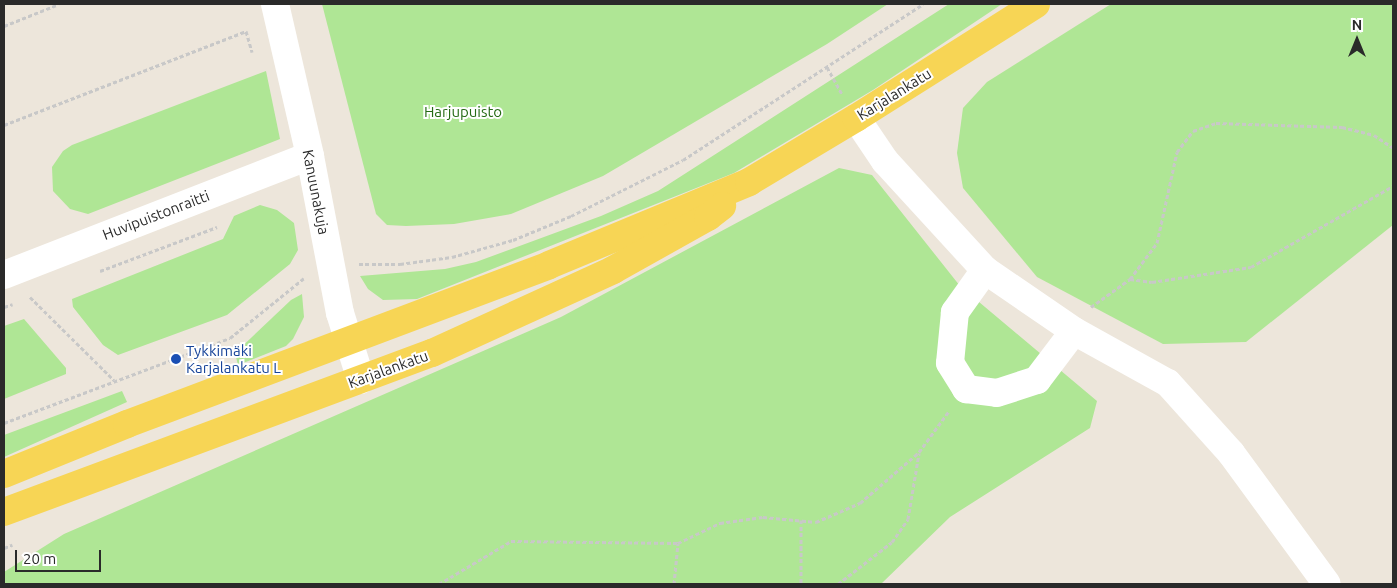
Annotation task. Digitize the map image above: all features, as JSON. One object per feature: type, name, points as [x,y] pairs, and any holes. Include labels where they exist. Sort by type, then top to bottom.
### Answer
[{"type":"main road","name":"Karjalankatu","points":[[4,474],[127,424],[549,265],[749,182],[856,118],[1036,4]]},
{"type":"main road","name":"Karjalankatu","points":[[4,512],[432,353],[613,270],[708,217],[749,182]]},
{"type":"street","name":"Kanuunakuja","points":[[274,4],[310,156],[347,342],[360,380]]},
{"type":"street","points":[[856,118],[885,161],[985,270],[1074,331],[1168,383],[1232,453],[1326,584]]},
{"type":"street","name":"Huvipuistonraitti","points":[[4,275],[310,156]]},
{"type":"street","points":[[985,270],[955,312],[950,363],[966,389],[997,394],[1037,380],[1074,331]]},
{"type":"path","points":[[4,26],[59,4]]},
{"type":"path","points":[[354,264],[400,264],[452,257],[513,240],[571,216],[683,160],[923,4]]},
{"type":"path","points":[[4,125],[246,31],[252,52]]},
{"type":"path","points":[[1074,331],[1082,313],[1130,279],[1157,243],[1177,152],[1193,131],[1216,123],[1342,127],[1374,135],[1393,148]]},
{"type":"path","points":[[1130,279],[1152,282],[1251,266],[1393,186]]},
{"type":"path","points":[[96,272],[217,227]]},
{"type":"path","points":[[4,423],[114,380],[230,338],[305,278]]},
{"type":"path","points":[[4,307],[40,294]]},
{"type":"path","points":[[30,297],[114,380]]},
{"type":"path","points":[[439,584],[511,541],[678,544],[720,523],[763,516],[816,522],[860,503],[919,452],[966,389]]},
{"type":"path","points":[[838,584],[892,542],[908,519],[919,452]]},
{"type":"path","points":[[801,520],[801,584]]},
{"type":"path","points":[[674,584],[678,544]]},
{"type":"path","points":[[4,548],[12,545]]},
{"type":"green space","name":"Harjupuisto","points":[[322,4],[888,4],[827,44],[603,176],[511,214],[454,224],[406,226],[387,225],[376,214]]},
{"type":"green space","points":[[949,4],[1002,4],[873,90],[734,173],[417,299],[383,300],[368,289],[360,276],[445,269],[476,262],[601,216],[658,191]]},
{"type":"green space","points":[[1111,4],[1393,4],[1393,225],[1246,342],[1163,344],[1037,277],[963,188],[957,153],[963,108],[987,82]]},
{"type":"green space","points":[[266,71],[280,139],[88,214],[70,209],[53,191],[52,167],[63,151],[72,145]]},
{"type":"green space","points":[[839,168],[872,175],[960,286],[1097,401],[1090,428],[950,517],[881,584],[4,584],[4,572],[64,534],[561,317]]},
{"type":"green space","points":[[260,205],[277,210],[294,223],[298,250],[290,264],[227,315],[118,355],[103,345],[73,307],[72,299],[223,239],[234,216]]},
{"type":"green space","points":[[302,294],[304,317],[293,339],[286,346],[238,365],[235,353],[291,300]]},
{"type":"green space","points":[[24,319],[66,368],[66,374],[4,399],[4,326]]},
{"type":"green space","points":[[122,391],[127,402],[4,457],[4,435]]},
{"type":"place","name":"Tykkimäki Karjalankatu L","points":[[176,359]]}]
